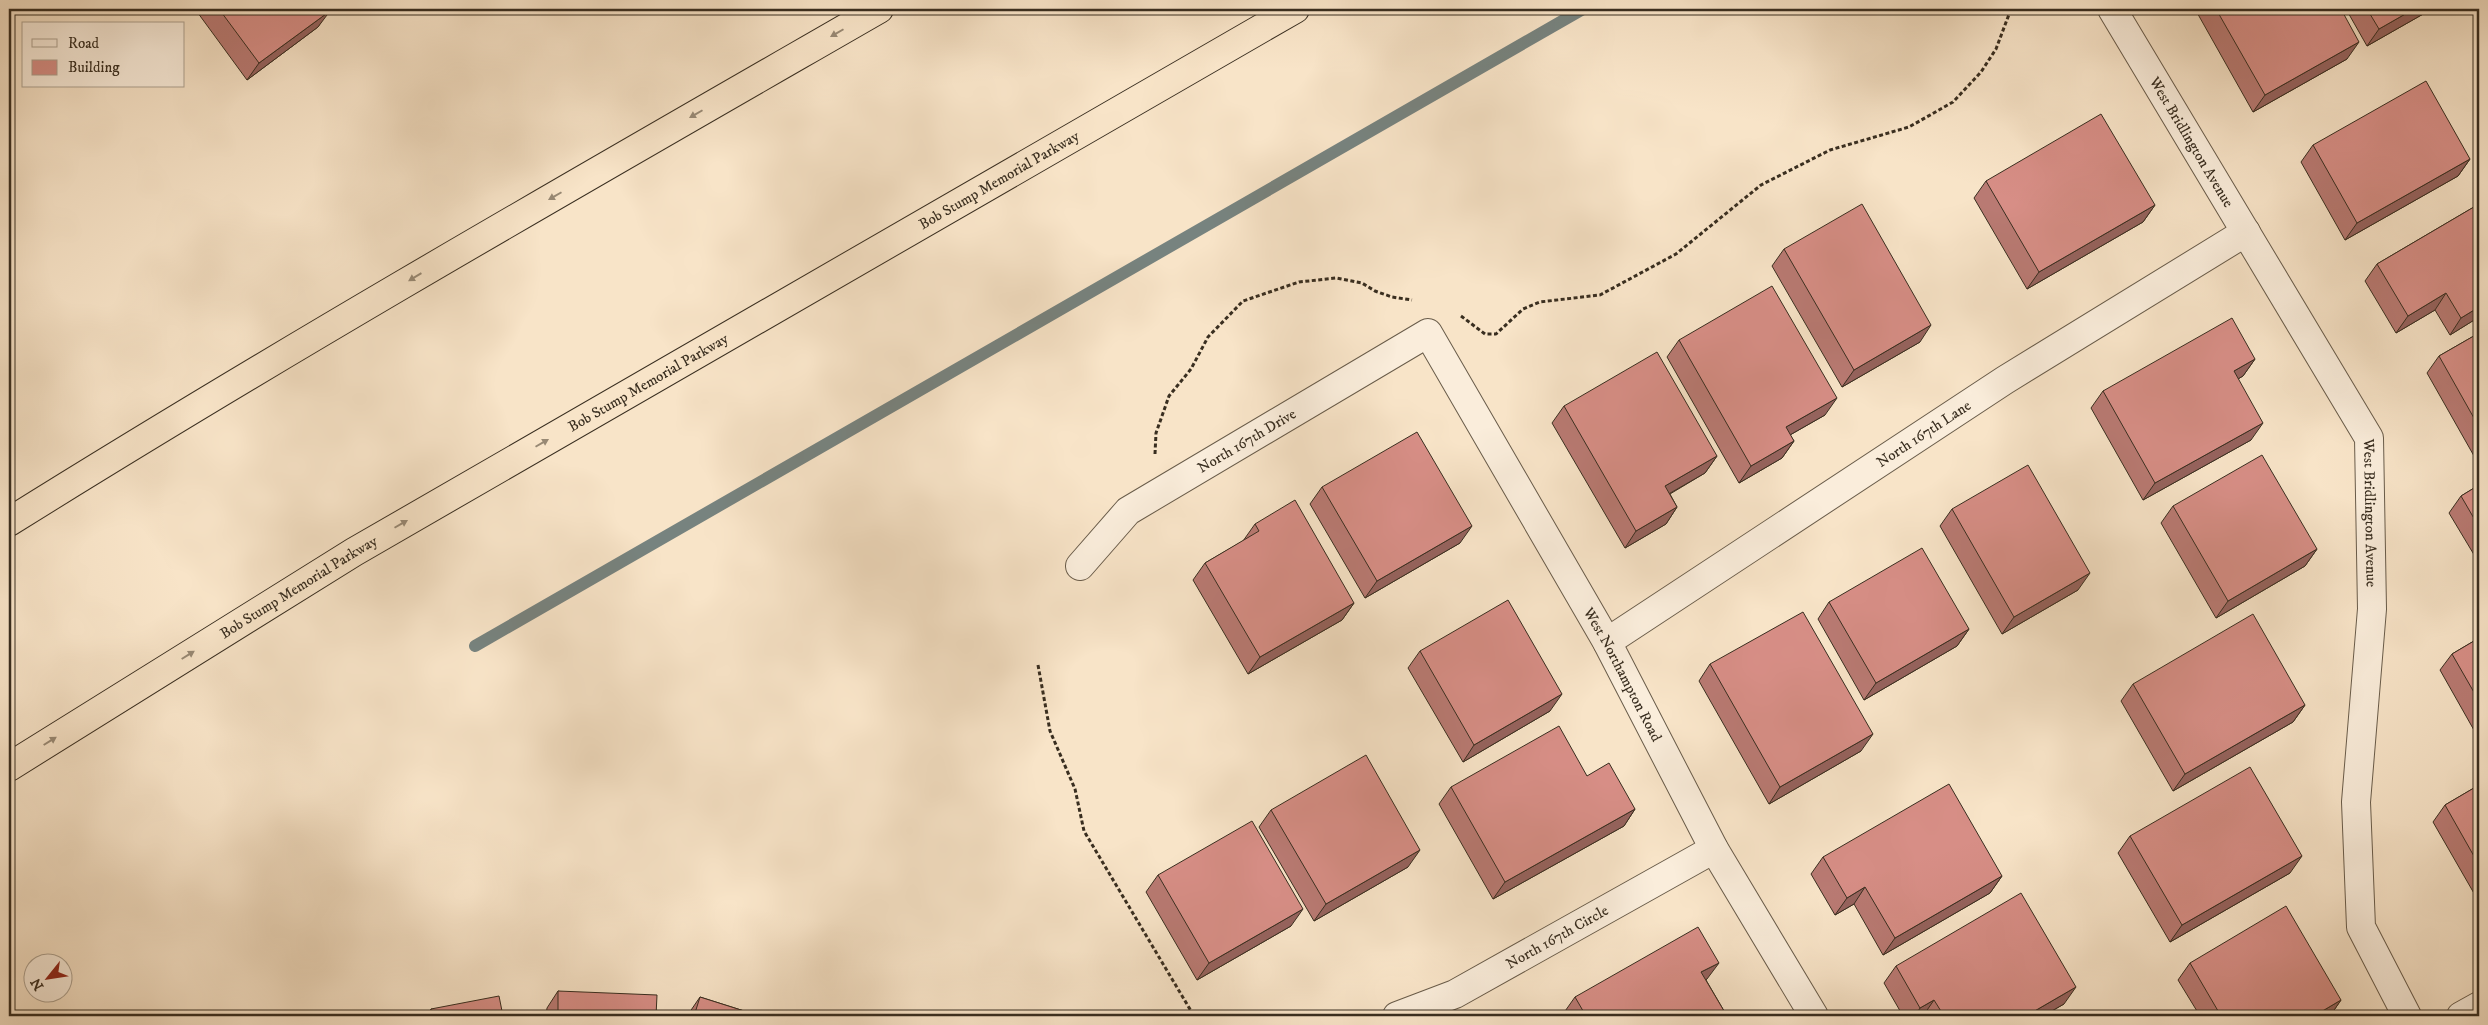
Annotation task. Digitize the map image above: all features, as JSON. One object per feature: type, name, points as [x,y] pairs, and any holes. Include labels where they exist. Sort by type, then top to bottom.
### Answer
[{"type":"highway","points":[[9,522],[120,453],[462,250],[879,9]]},
{"type":"highway","name":"Bob Stump Memorial Parkway","points":[[9,767],[354,552],[1294,9]]},
{"type":"street","name":"West Bridlington Avenue","points":[[2112,9],[2369,438],[2372,609],[2356,802],[2361,927],[2408,1016]]},
{"type":"street","name":"North 167th Lane","points":[[1607,642],[2005,380],[2246,232]]},
{"type":"street","name":"West Northampton Road","points":[[1428,333],[1607,642],[1714,849],[1814,1016]]},
{"type":"street","name":"North 167th Drive","points":[[1080,566],[1128,511],[1428,333]]},
{"type":"street","name":"North 167th Circle","points":[[1397,1016],[1455,994],[1714,849]]},
{"type":"street","points":[[2461,1016],[2479,1006]]},
{"type":"path","points":[[1457,313],[1485,334],[1496,334],[1523,309],[1540,302],[1600,295],[1676,254],[1761,185],[1830,150],[1909,127],[1953,102],[1981,72],[1996,49],[2010,9]]},
{"type":"path","points":[[1148,499],[1156,433],[1169,396],[1191,369],[1208,337],[1243,301],[1299,282],[1336,278],[1362,283],[1375,291],[1392,297],[1418,300]]},
{"type":"path","points":[[1038,665],[1050,731],[1075,789],[1084,832],[1194,1016]]},
{"type":"building","points":[[219,9],[329,9],[330,11],[259,63]]},
{"type":"building","points":[[2216,9],[2341,9],[2359,42],[2265,95]]},
{"type":"building","points":[[2367,9],[2414,9],[2379,29]]},
{"type":"building","points":[[2426,81],[2470,159],[2357,223],[2313,145]]},
{"type":"building","points":[[2101,114],[2155,205],[2039,272],[1986,181]]},
{"type":"building","points":[[1862,204],[1931,325],[1854,370],[1784,249]]},
{"type":"building","points":[[2479,204],[2479,307],[2461,318],[2446,293],[2408,316],[2377,264]]},
{"type":"building","points":[[1772,286],[1837,398],[1786,427],[1794,441],[1751,466],[1679,340]]},
{"type":"building","points":[[2232,318],[2255,359],[2234,371],[2263,423],[2155,483],[2103,391]]},
{"type":"building","points":[[2479,333],[2479,427],[2439,356]]},
{"type":"building","points":[[1657,352],[1717,456],[1665,486],[1677,507],[1636,531],[1564,406]]},
{"type":"building","points":[[1417,432],[1472,526],[1377,581],[1322,487]]},
{"type":"building","points":[[2262,455],[2317,549],[2228,601],[2173,506]]},
{"type":"building","points":[[2028,465],[2090,573],[2014,617],[1952,509]]},
{"type":"building","points":[[2479,485],[2479,527],[2461,496]]},
{"type":"building","points":[[1295,500],[1354,603],[1260,657],[1205,563],[1259,531],[1255,524]]},
{"type":"building","points":[[1922,548],[1969,629],[1876,683],[1829,602]]},
{"type":"building","points":[[1508,600],[1562,694],[1474,745],[1420,651]]},
{"type":"building","points":[[1803,612],[1873,734],[1780,787],[1710,664]]},
{"type":"building","points":[[2253,614],[2305,705],[2185,774],[2133,684]]},
{"type":"building","points":[[2479,638],[2479,701],[2452,654]]},
{"type":"building","points":[[1559,726],[1587,776],[1609,763],[1635,809],[1505,882],[1451,787]]},
{"type":"building","points":[[1366,755],[1420,850],[1326,904],[1271,810]]},
{"type":"building","points":[[2250,767],[2302,856],[2182,925],[2130,836]]},
{"type":"building","points":[[1949,784],[2002,876],[1895,938],[1865,887],[1847,898],[1823,857]]},
{"type":"building","points":[[2479,785],[2479,865],[2445,805]]},
{"type":"building","points":[[1252,821],[1303,909],[1209,963],[1158,875]]},
{"type":"building","points":[[2021,893],[2076,987],[2026,1016],[1944,1016],[1934,1000],[1920,1008],[1896,966]]},
{"type":"building","points":[[2286,906],[2341,1000],[2314,1016],[2221,1016],[2190,963]]},
{"type":"building","points":[[1698,927],[1719,963],[1701,972],[1727,1016],[1586,1016],[1575,997]]},
{"type":"building","points":[[558,991],[657,995],[656,1016],[558,1016]]},
{"type":"building","points":[[499,996],[503,1016],[432,1016],[431,1009]]},
{"type":"building","points":[[700,997],[760,1016],[694,1016]]},
{"type":"waterway","points":[[475,646],[1583,9]]}]
